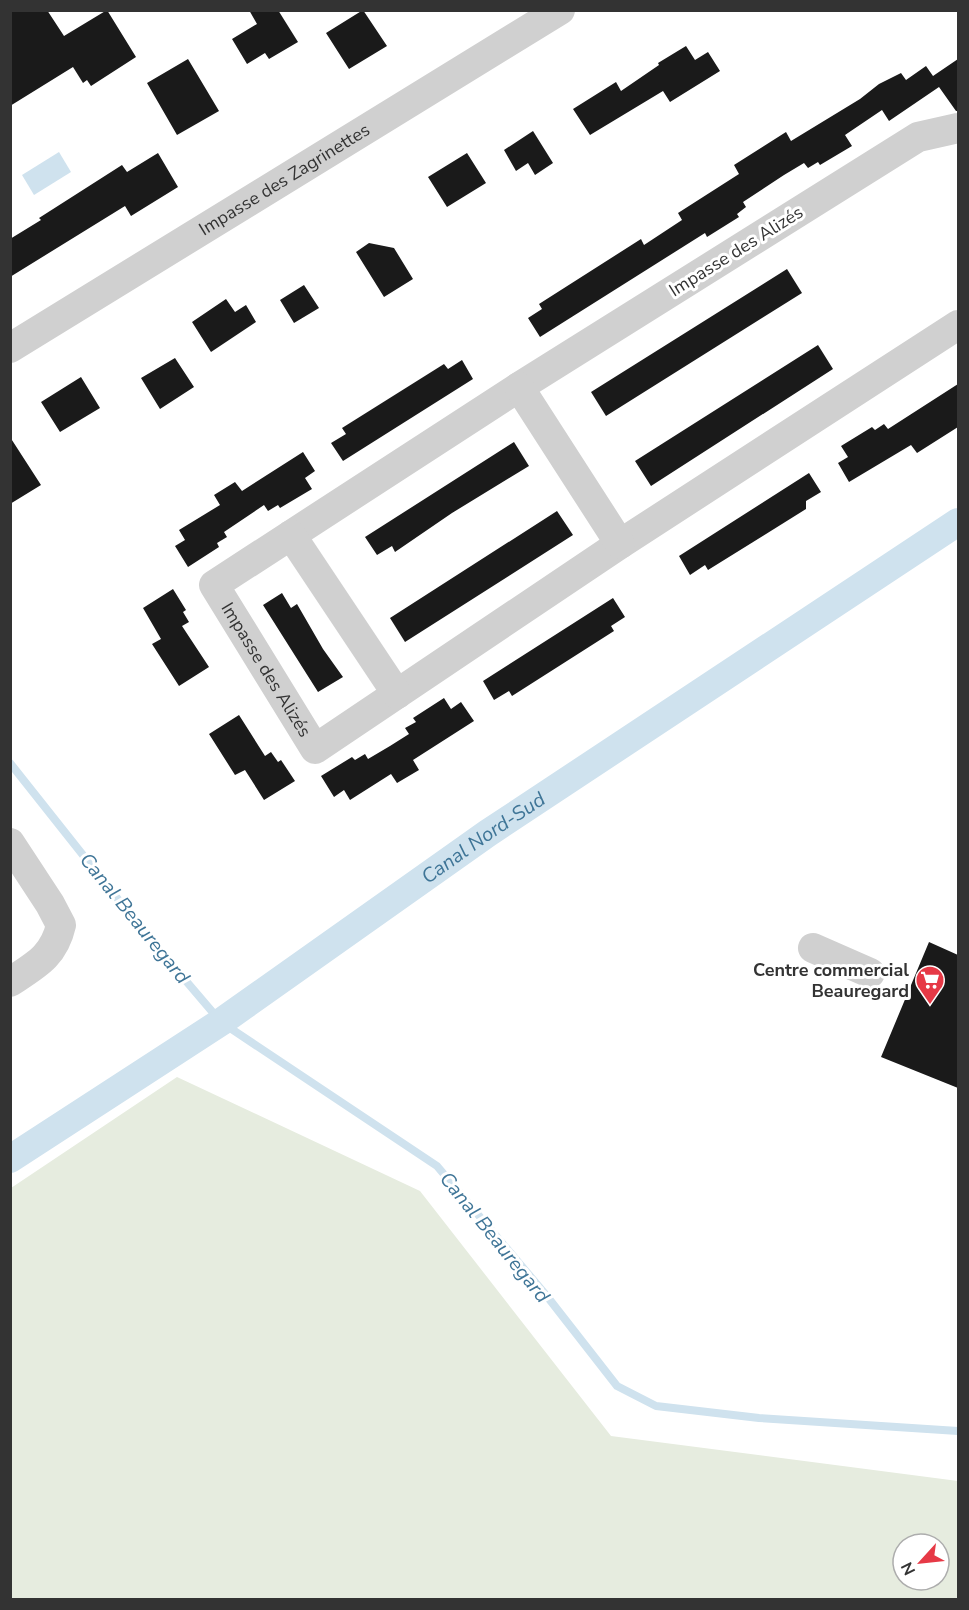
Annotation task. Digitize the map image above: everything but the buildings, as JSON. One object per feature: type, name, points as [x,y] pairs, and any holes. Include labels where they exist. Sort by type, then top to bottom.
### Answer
[{"type":"street","name":"Impasse des Zagrinettes","points":[[10,348],[560,10]]},
{"type":"street","name":"Impasse des Alizés","points":[[958,128],[918,137],[519,387],[214,585],[315,749],[620,544],[958,325]]},
{"type":"street","points":[[519,387],[620,544]]},
{"type":"street","points":[[291,535],[397,694]]},
{"type":"street","points":[[10,843],[61,925],[58,941],[44,959],[10,982]]},
{"type":"street","points":[[813,948],[870,973]]},
{"type":"shaded area","points":[[177,1077],[420,1191],[611,1436],[958,1481],[958,1599],[11,1599],[11,1188]]},
{"type":"water","points":[[59,152],[71,172],[34,195],[22,175]]},
{"type":"waterway","name":"Canal Nord-Sud","points":[[10,1159],[221,1022],[488,833],[958,522]]},
{"type":"waterway","name":"Canal Beauregard","points":[[10,763],[140,927],[221,1022],[437,1166],[546,1295],[617,1386],[656,1406],[759,1418],[958,1431]]},
{"type":"place","name":"Centre commercial Beauregard","points":[[930,1006]]}]
